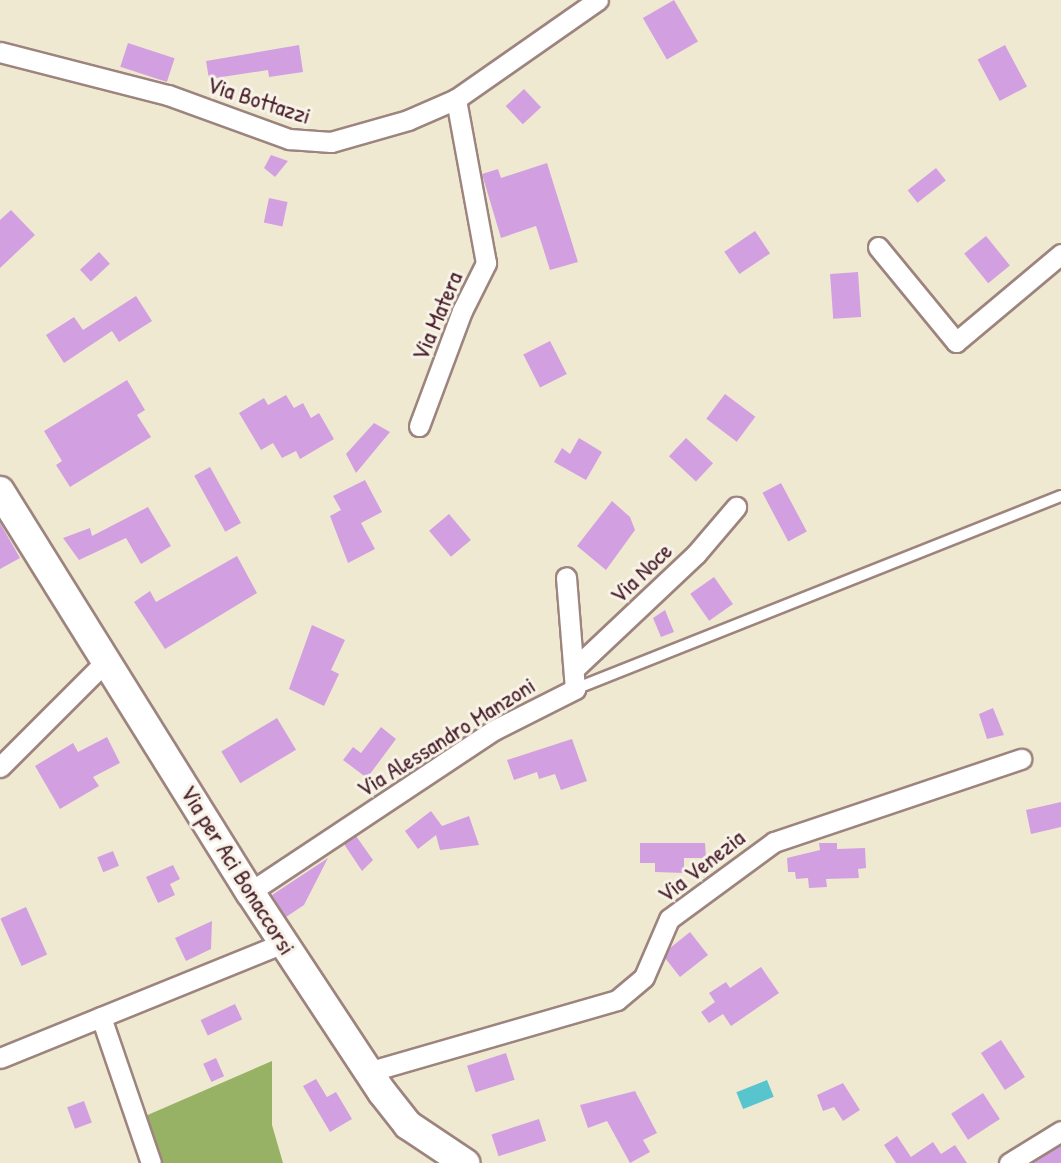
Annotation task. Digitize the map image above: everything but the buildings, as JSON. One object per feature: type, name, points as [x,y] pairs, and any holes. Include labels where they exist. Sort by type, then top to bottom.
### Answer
[{"type":"main road","name":"Via per Aci Bonaccorsi","points":[[0,491],[250,892],[368,1072],[408,1125],[465,1163]]},
{"type":"street","name":"Via Bottazzi","points":[[0,52],[168,95],[309,143],[331,142],[408,120],[456,99],[598,0]]},
{"type":"street","name":"Via Matera","points":[[419,426],[462,311],[486,263],[456,99]]},
{"type":"street","points":[[878,247],[956,342],[1061,254]]},
{"type":"street","name":"Via Noce","points":[[574,679],[696,554],[736,507]]},
{"type":"street","points":[[566,576],[574,679]]},
{"type":"street","points":[[0,766],[106,661]]},
{"type":"street","name":"Via Alessandro Manzoni","points":[[250,892],[574,679]]},
{"type":"street","name":"Via Venezia","points":[[368,1072],[617,1000],[644,977],[669,919],[774,842],[1021,759]]},
{"type":"street","points":[[0,1058],[284,943]]},
{"type":"street","points":[[101,1017],[151,1163]]},
{"type":"street","points":[[1009,1163],[1061,1131]]},
{"type":"lane","points":[[574,679],[1061,496]]},
{"type":"green space","points":[[272,1061],[272,1125],[283,1163],[159,1163],[143,1117]]},
{"type":"water","points":[[767,1080],[774,1097],[743,1109],[736,1092]]}]
